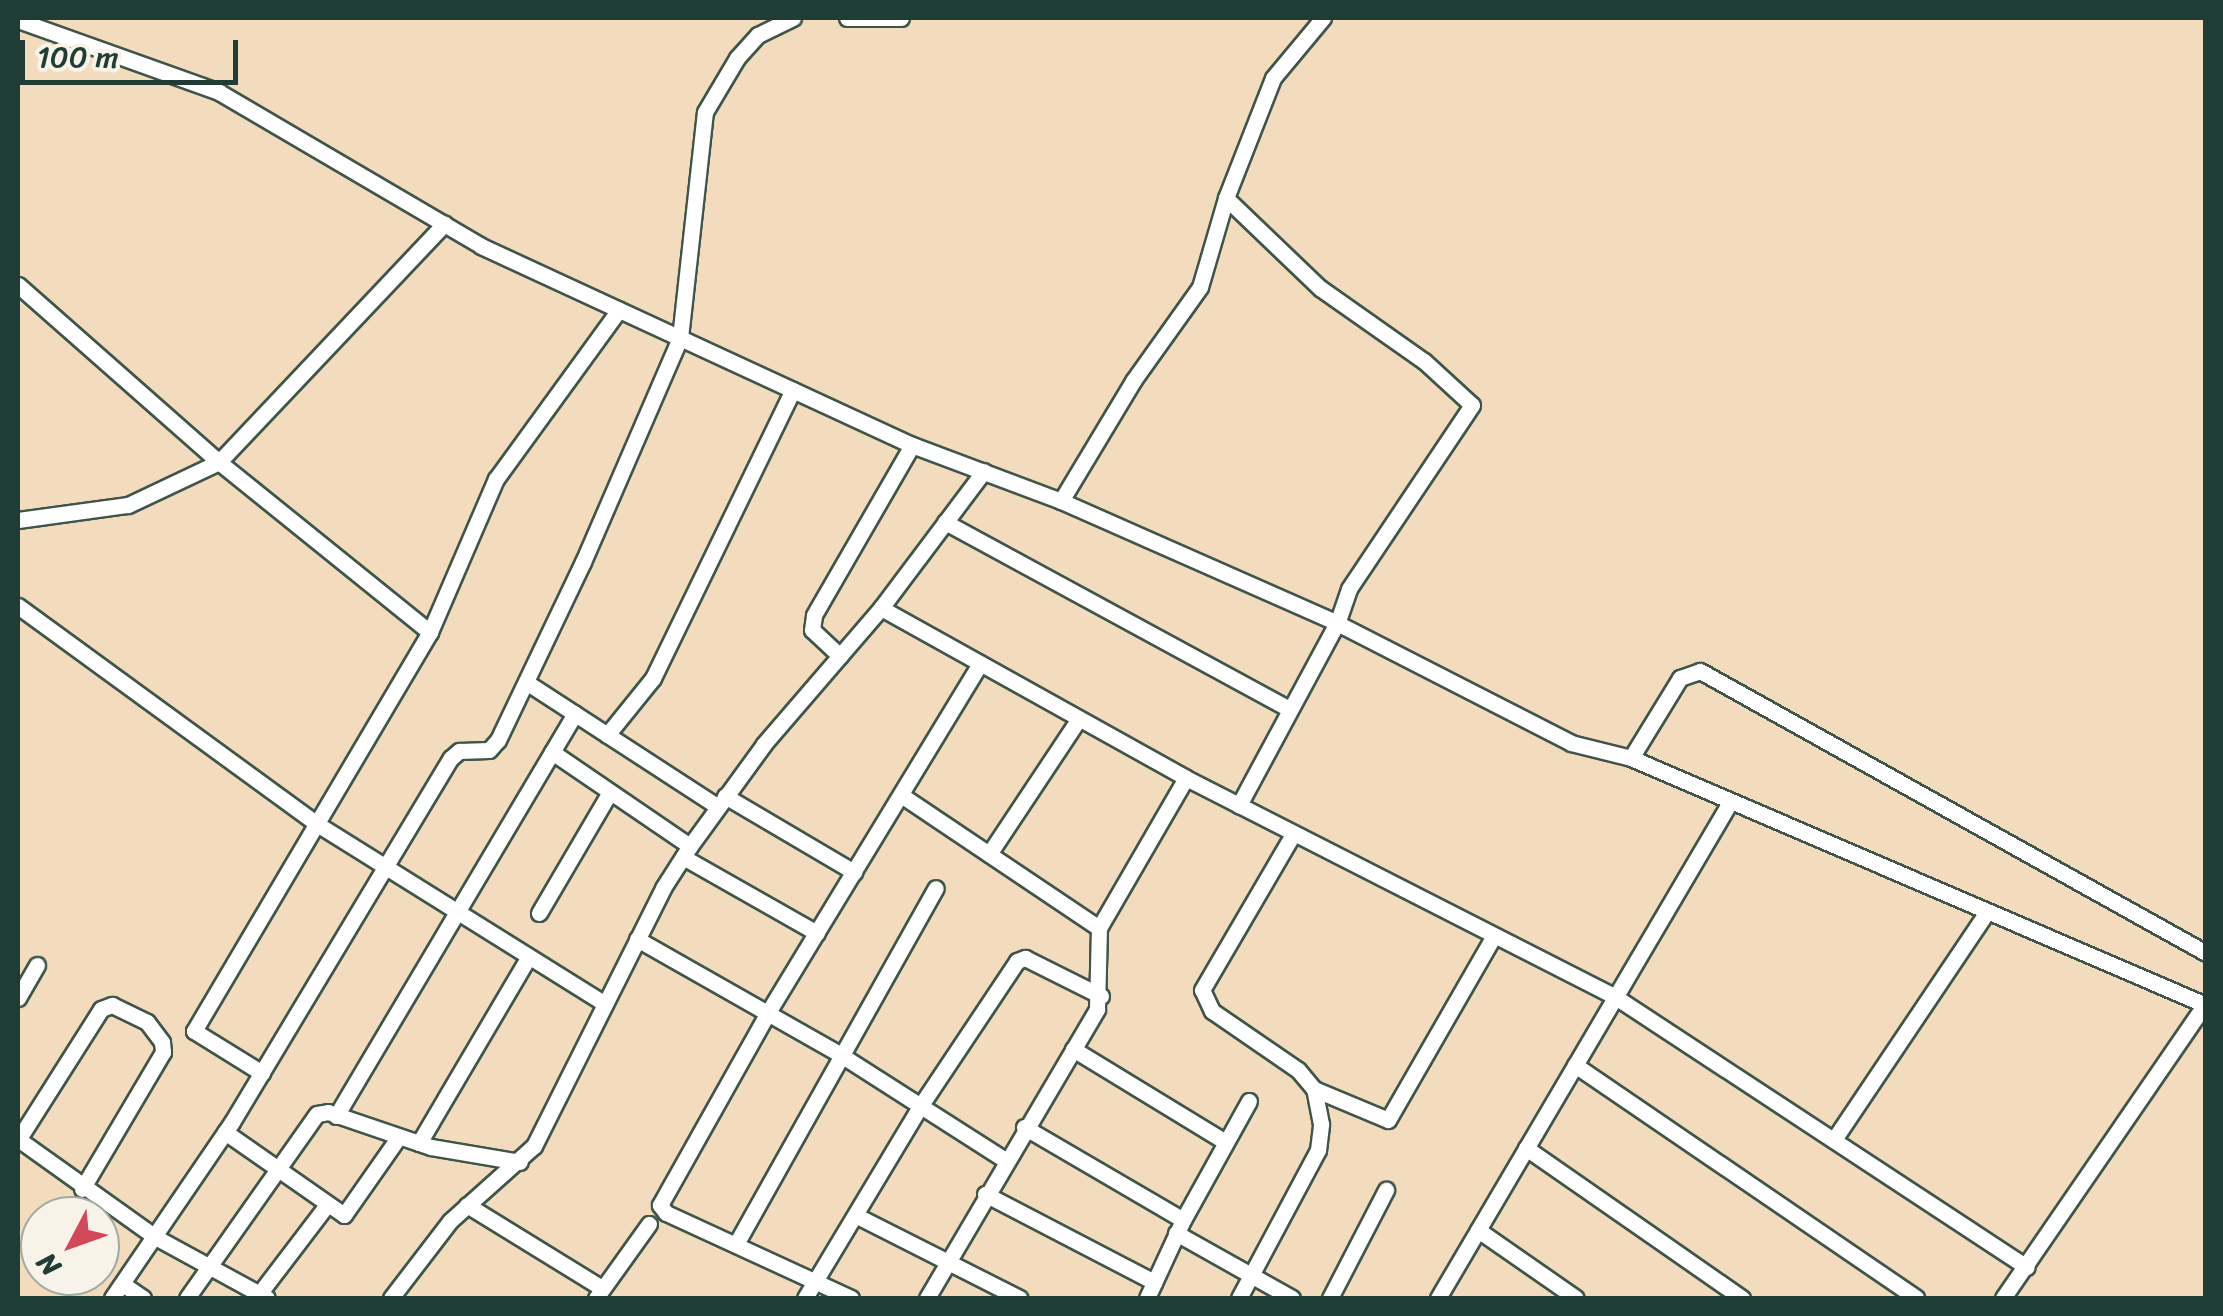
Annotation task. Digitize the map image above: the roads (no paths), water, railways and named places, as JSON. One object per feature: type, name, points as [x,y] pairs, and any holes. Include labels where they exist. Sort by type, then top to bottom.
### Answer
[{"type":"street","points":[[112,1298],[157,1238],[226,1132],[451,758],[459,751],[494,747],[680,338],[705,112],[737,58],[758,35],[793,18]]},
{"type":"street","points":[[847,18],[901,18]]},
{"type":"street","points":[[1061,502],[1133,381],[1200,287],[1226,198],[1273,78],[1323,18]]},
{"type":"street","points":[[18,20],[219,92],[444,224],[619,310],[912,446],[1061,502],[1337,623],[1571,743],[1631,758],[1729,804],[2205,1005],[2003,1298]]},
{"type":"street","points":[[1226,198],[1320,288],[1424,361],[1472,405],[1349,589],[1337,623],[1238,805]]},
{"type":"street","points":[[18,520],[128,505],[219,462],[444,224]]},
{"type":"street","points":[[18,285],[219,462],[430,632]]},
{"type":"street","points":[[262,1073],[194,1031],[314,822],[430,632],[496,480],[619,310]]},
{"type":"street","points":[[607,735],[653,678],[793,390]]},
{"type":"street","points":[[840,656],[812,630],[814,615],[912,446]]},
{"type":"street","points":[[391,1298],[412,1266],[468,1205],[520,1162],[539,1136],[686,851],[721,801],[881,608],[984,471]]},
{"type":"street","points":[[946,522],[1290,709]]},
{"type":"street","points":[[18,606],[384,870],[605,1004]]},
{"type":"street","points":[[881,608],[1186,778],[1616,998],[1835,1138],[2026,1267]]},
{"type":"street","points":[[851,1298],[666,1213],[660,1205],[767,1014],[980,664]]},
{"type":"street","points":[[1631,758],[1680,678],[1700,670],[2206,953]]},
{"type":"street","points":[[526,682],[607,735],[854,872]]},
{"type":"street","points":[[336,1116],[575,714]]},
{"type":"street","points":[[989,854],[1078,720]]},
{"type":"street","points":[[552,752],[686,851],[817,933]]},
{"type":"street","points":[[926,1298],[1101,996],[1100,928],[1186,778]]},
{"type":"street","points":[[539,913],[610,792]]},
{"type":"street","points":[[901,795],[1100,928]]},
{"type":"street","points":[[1438,1298],[1729,804]]},
{"type":"street","points":[[1294,834],[1202,990],[1212,1011],[1298,1070],[1314,1088],[1388,1120],[1494,936]]},
{"type":"street","points":[[736,1244],[936,888]]},
{"type":"street","points":[[1835,1138],[1986,913]]},
{"type":"street","points":[[637,940],[841,1055],[1004,1160]]},
{"type":"street","points":[[419,1143],[528,958]]},
{"type":"street","points":[[805,1298],[921,1105],[1021,959],[1101,996]]},
{"type":"street","points":[[18,998],[37,965]]},
{"type":"street","points":[[82,1189],[163,1052],[162,1042],[146,1022],[112,1006],[102,1009],[18,1139],[82,1189],[157,1238],[261,1297],[326,1206]]},
{"type":"street","points":[[1073,1049],[1224,1141]]},
{"type":"street","points":[[1575,1066],[1916,1298]]},
{"type":"street","points":[[1239,1298],[1318,1150],[1321,1124],[1314,1088]]},
{"type":"street","points":[[1147,1298],[1180,1226],[1248,1101]]},
{"type":"street","points":[[187,1298],[317,1114],[336,1116],[419,1143],[520,1162]]},
{"type":"street","points":[[1024,1127],[1180,1226],[1248,1275],[1292,1298]]},
{"type":"street","points":[[226,1132],[326,1206],[346,1213],[398,1138]]},
{"type":"street","points":[[1526,1148],[1742,1298]]},
{"type":"street","points":[[1330,1298],[1386,1190]]},
{"type":"street","points":[[985,1194],[1154,1282]]},
{"type":"street","points":[[468,1205],[599,1293],[649,1224]]},
{"type":"street","points":[[857,1216],[1018,1298]]},
{"type":"street","points":[[1478,1230],[1576,1298]]},
{"type":"street","points":[[124,1285],[143,1298]]}]
